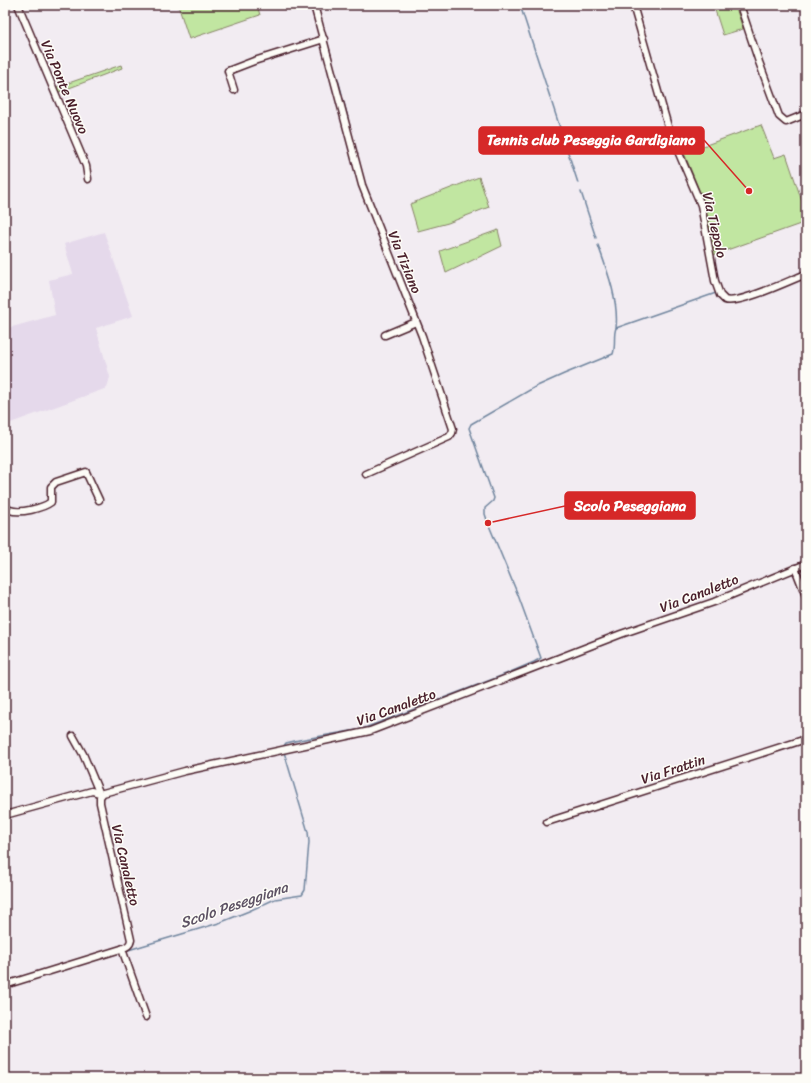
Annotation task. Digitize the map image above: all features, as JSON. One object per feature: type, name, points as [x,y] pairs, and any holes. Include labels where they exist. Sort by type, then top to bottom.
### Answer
[{"type":"street","name":"Via Ponte Nuovo","points":[[18,5],[86,166],[88,179]]},
{"type":"street","name":"Via Tiziano","points":[[314,5],[362,185],[416,322],[453,429],[452,434],[449,437],[366,474]]},
{"type":"street","name":"Via Tiepolo","points":[[633,5],[669,130],[701,205],[711,263],[720,295],[725,300],[733,301],[762,292],[806,274]]},
{"type":"street","points":[[740,5],[779,116],[786,122],[806,114]]},
{"type":"street","points":[[234,90],[228,70],[324,39]]},
{"type":"street","points":[[385,335],[416,322]]},
{"type":"street","points":[[5,506],[9,510],[19,511],[45,506],[51,502],[51,487],[56,482],[86,472],[100,500]]},
{"type":"street","name":"Via Canaletto","points":[[122,949],[130,944],[131,940],[100,803],[100,793],[185,771],[370,731],[621,634],[714,602],[806,564]]},
{"type":"street","points":[[795,568],[806,596]]},
{"type":"street","points":[[73,736],[83,754],[100,793]]},
{"type":"street","name":"Via Frattin","points":[[547,822],[806,739]]},
{"type":"street","points":[[5,815],[92,792],[100,793]]},
{"type":"street","points":[[5,984],[122,949],[146,1017]]},
{"type":"shaded area","points":[[104,232],[133,316],[96,328],[110,377],[107,388],[5,425],[5,329],[55,315],[49,280],[73,274],[64,244]]},
{"type":"green space","points":[[178,5],[257,5],[260,15],[189,39]]},
{"type":"green space","points":[[713,5],[735,5],[743,29],[723,35]]},
{"type":"green space","points":[[121,65],[122,68],[56,93],[54,88]]},
{"type":"green space","points":[[761,125],[774,158],[786,154],[806,213],[806,222],[713,255],[706,207],[684,153]]},
{"type":"green space","points":[[479,177],[489,207],[448,223],[418,231],[410,204]]},
{"type":"green space","points":[[498,230],[502,246],[446,273],[440,251]]},
{"type":"waterway","name":"Scolo Peseggiana","points":[[520,5],[578,183]]},
{"type":"waterway","points":[[337,76],[342,94]]},
{"type":"waterway","points":[[343,99],[348,118]]},
{"type":"waterway","points":[[349,123],[356,152]]},
{"type":"waterway","name":"Scolo Peseggiana","points":[[581,192],[596,238]]},
{"type":"waterway","name":"Scolo Peseggiana","points":[[598,245],[614,296],[616,307],[616,328]]},
{"type":"waterway","points":[[400,273],[414,309]]},
{"type":"waterway","name":"Scolo Peseggiana","points":[[283,747],[286,743],[299,740],[362,729],[501,676],[541,658],[518,595],[485,514],[485,508],[493,501],[494,498],[469,428],[471,424],[535,387],[613,354],[616,328],[716,293]]},
{"type":"waterway","name":"Scolo Peseggiana","points":[[125,951],[219,923],[275,899],[302,895],[305,890],[309,842],[308,832],[284,752]]},
{"type":"waterway","name":"Scolo Peseggiana","points":[[76,966],[122,952]]},
{"type":"place","name":"Tennis club Peseggia Gardigiano","points":[[749,191]]},
{"type":"place","name":"Scolo Peseggiana","points":[[488,523]]}]
